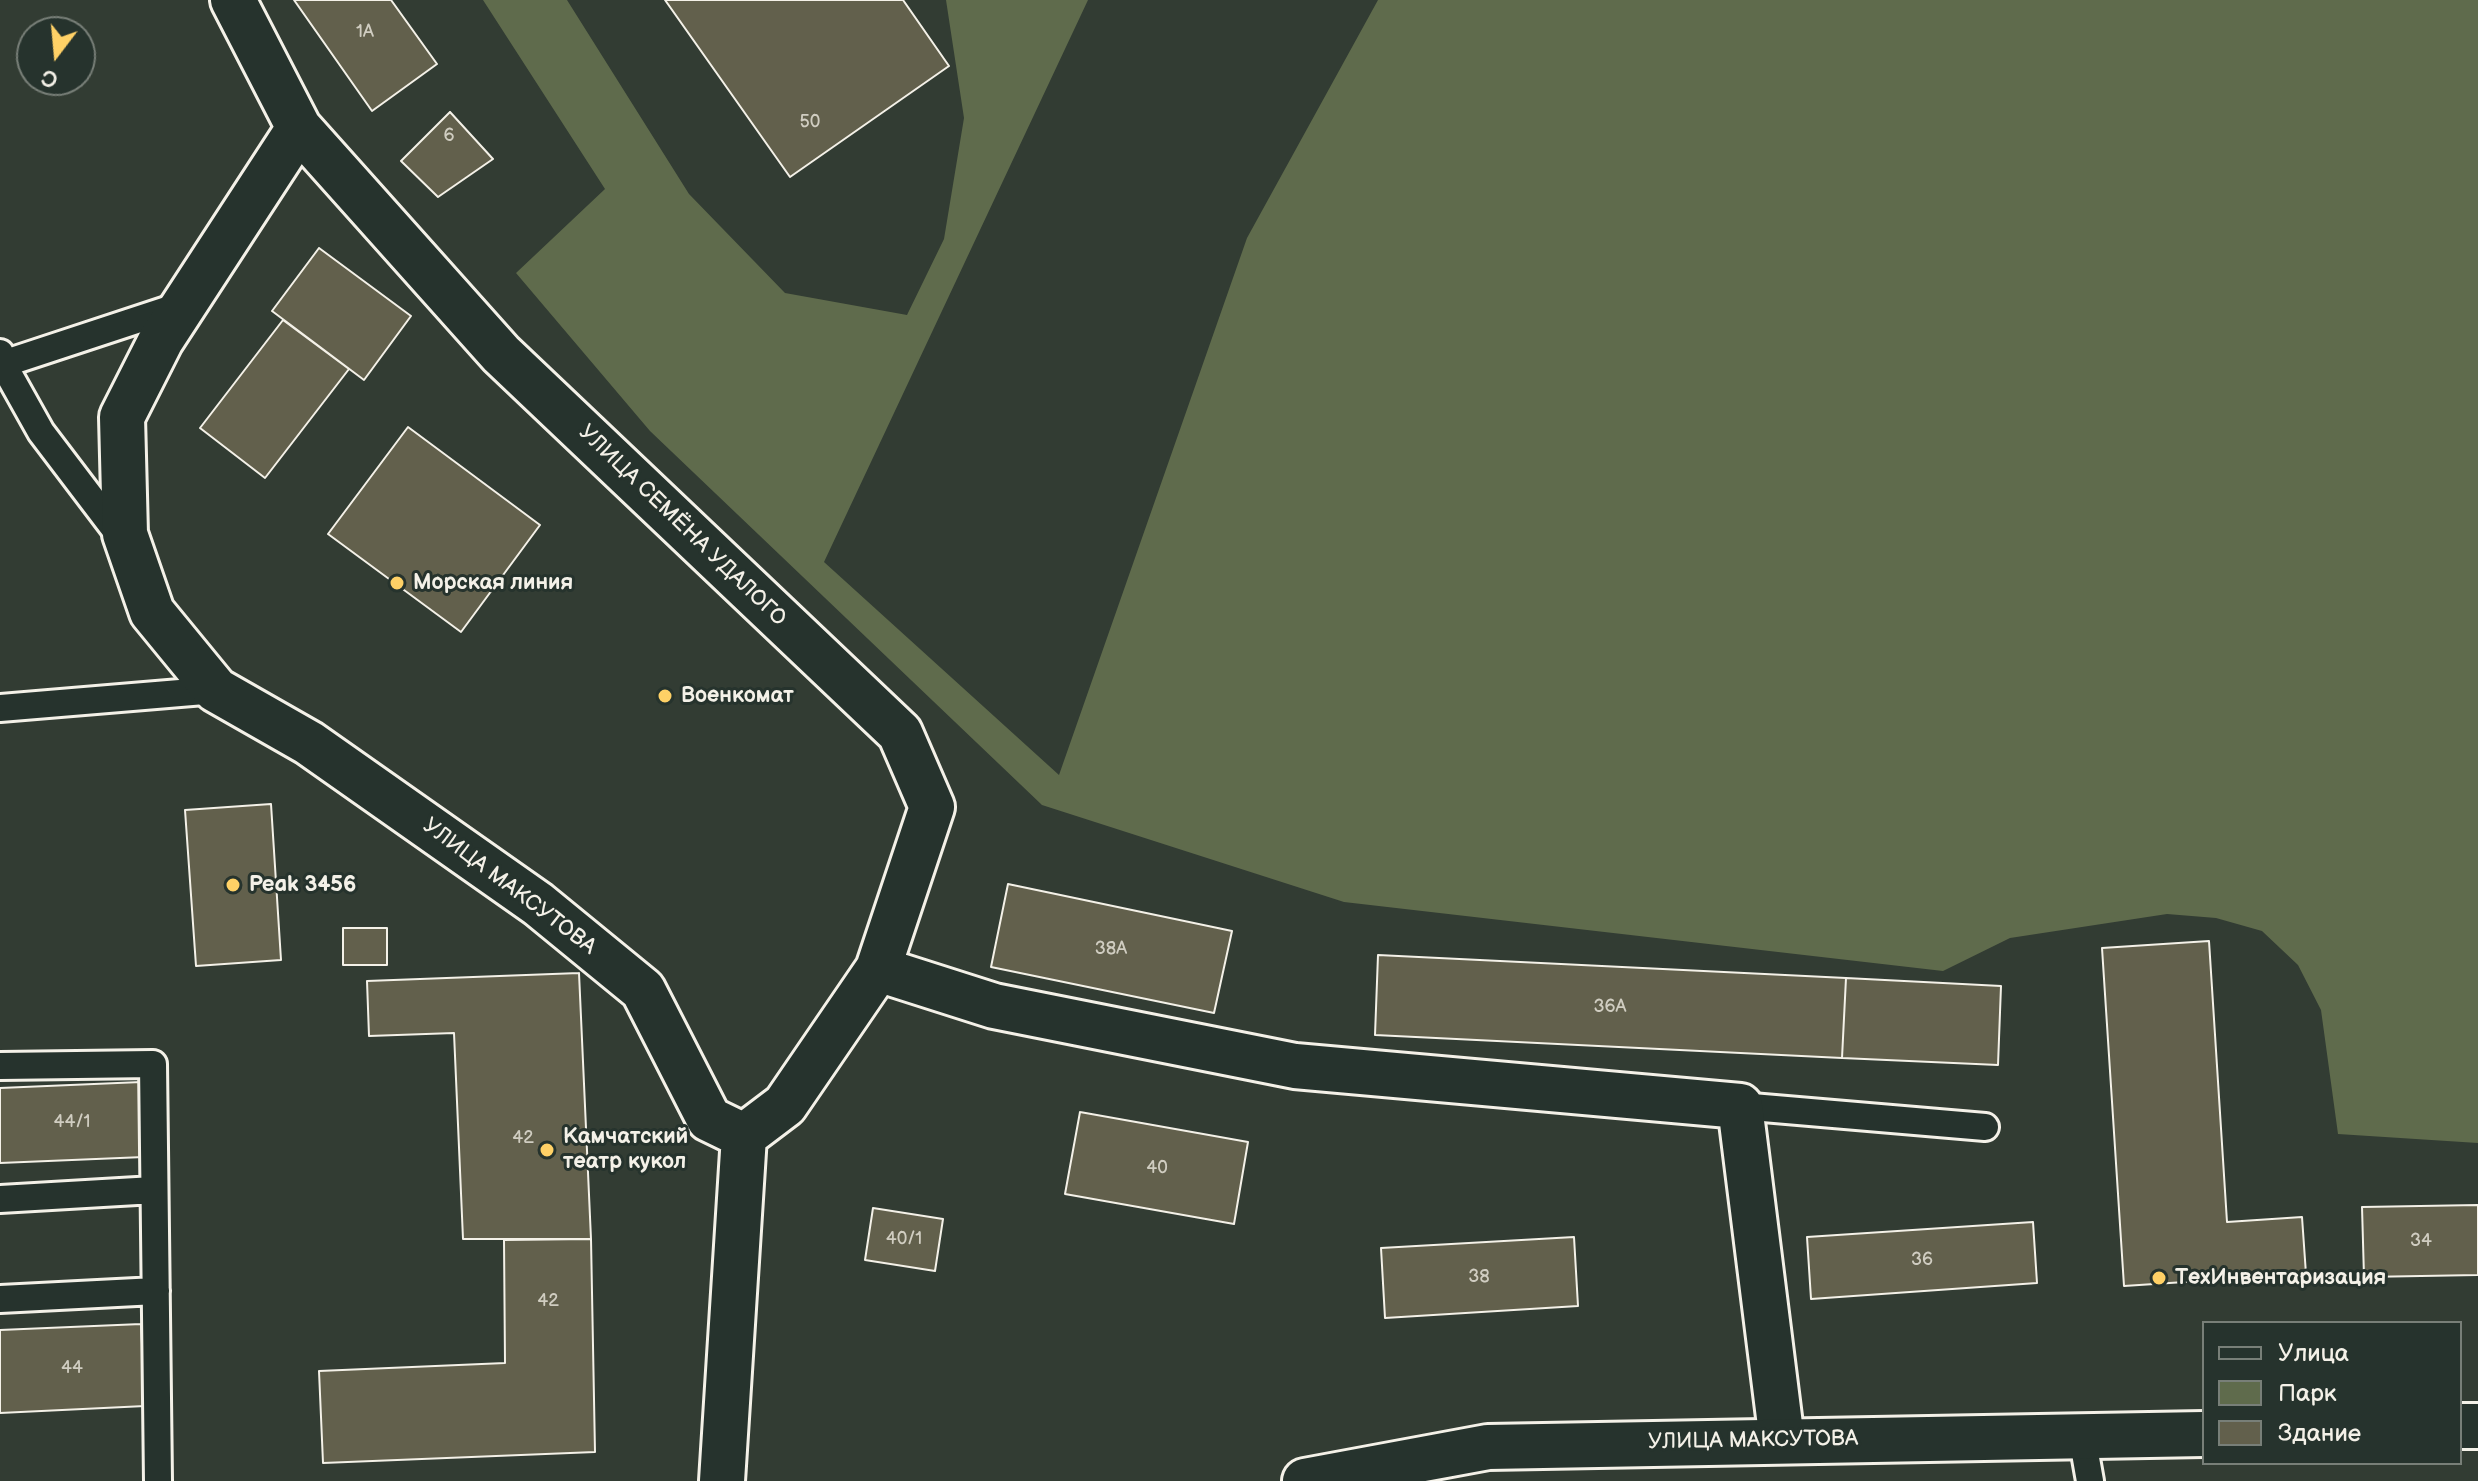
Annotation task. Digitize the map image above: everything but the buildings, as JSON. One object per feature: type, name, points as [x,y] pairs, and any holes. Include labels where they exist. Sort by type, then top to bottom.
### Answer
[{"type":"street","name":"УЛИЦА СЕМЁНА УДАЛОГО","points":[[233,0],[299,128],[501,354],[900,733],[932,807],[878,969]]},
{"type":"street","points":[[216,690],[152,612],[125,534],[122,417],[161,340],[299,128]]},
{"type":"street","name":"УЛИЦА МАКСУТОВА","points":[[216,690],[309,743],[538,904],[643,990],[709,1119],[744,1136]]},
{"type":"street","points":[[722,1481],[744,1136],[785,1105],[878,969],[994,1006],[1295,1066],[1740,1106],[1782,1441]]},
{"type":"street","name":"УЛИЦА МАКСУТОВА","points":[[1305,1481],[1488,1447],[2202,1434]]},
{"type":"lane","points":[[131,550],[41,432],[2,359],[185,304]]},
{"type":"lane","points":[[0,708],[216,690]]},
{"type":"lane","points":[[0,1066],[153,1064],[158,1481]]},
{"type":"lane","points":[[1740,1106],[1985,1127]]},
{"type":"lane","points":[[0,1199],[154,1190]]},
{"type":"lane","points":[[0,1299],[156,1291]]},
{"type":"lane","points":[[2082,1436],[2090,1481]]},
{"type":"green space","points":[[483,0],[567,0],[689,194],[785,293],[907,315],[944,239],[964,118],[946,0],[1088,0],[824,562],[1059,775],[1247,238],[1378,0],[2478,0],[2478,1143],[2338,1134],[2321,1010],[2298,965],[2262,931],[2216,918],[2167,914],[2010,938],[1943,971],[1344,902],[1042,805],[650,431],[516,273],[605,189]]},
{"type":"place","name":"Морская линия","points":[[397,583]]},
{"type":"place","name":"Военкомат","points":[[665,696]]},
{"type":"place","name":"Peak 3456","points":[[233,885]]},
{"type":"place","name":"Камчатский театр кукол","points":[[547,1150]]},
{"type":"place","name":"ТехИнвентаризация","points":[[2159,1278]]}]
